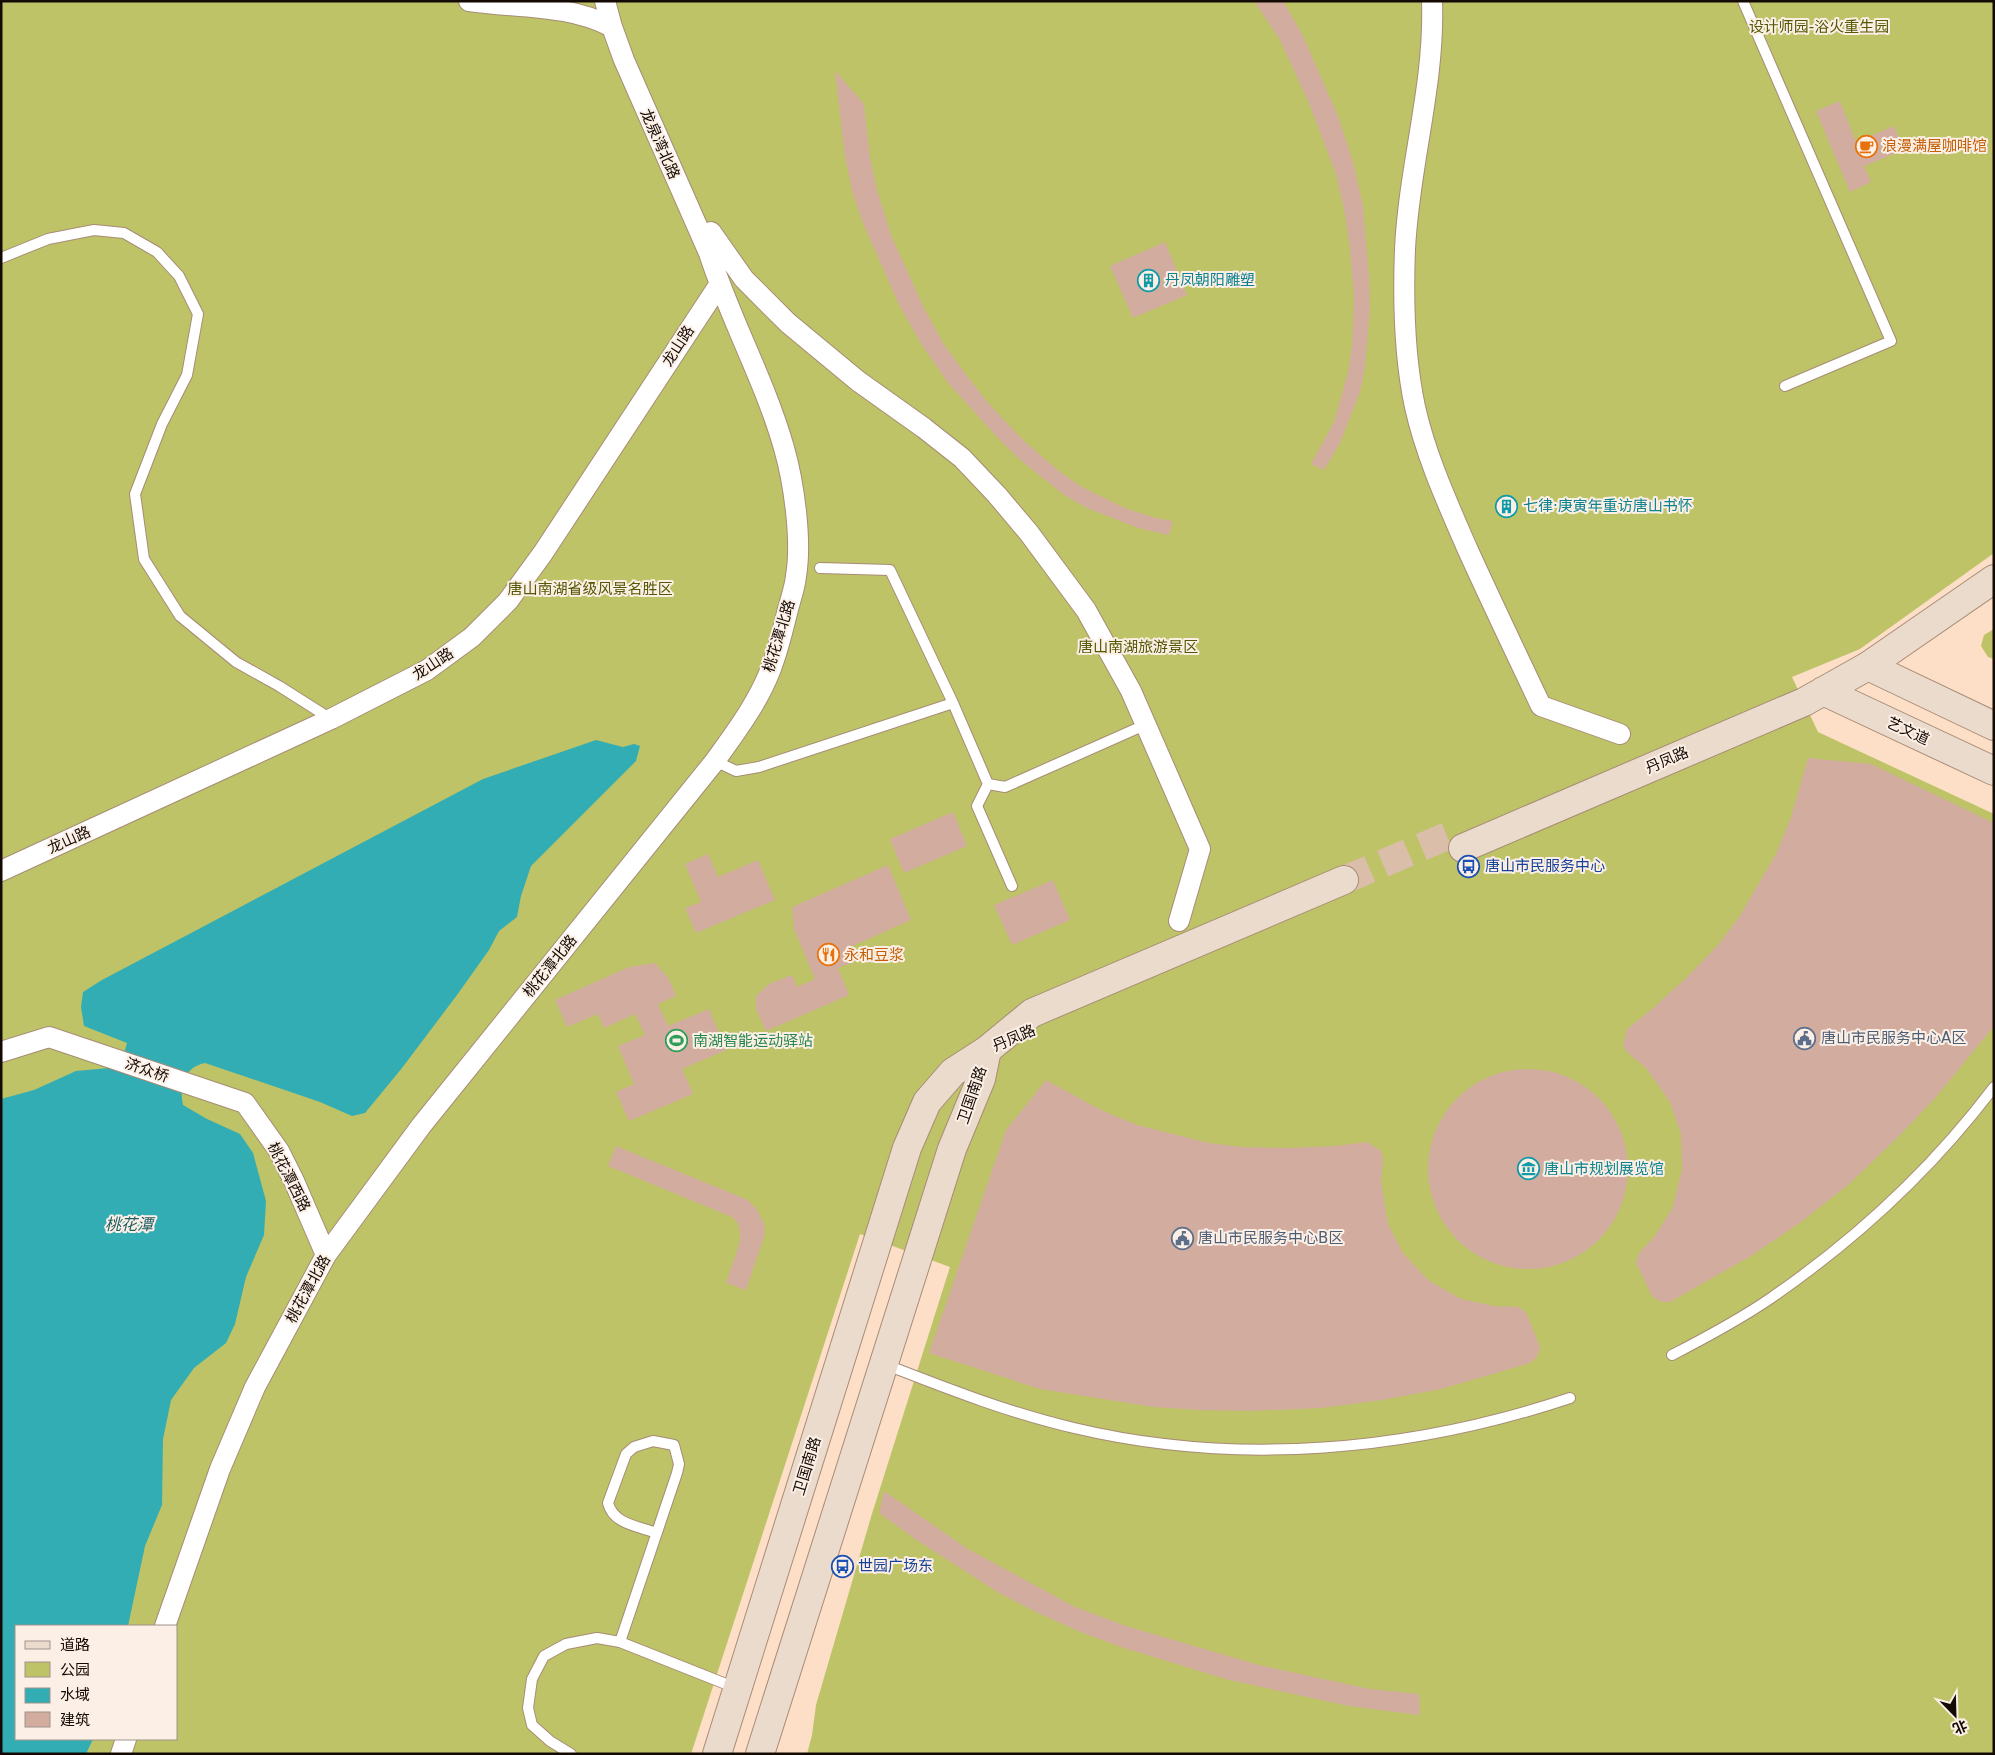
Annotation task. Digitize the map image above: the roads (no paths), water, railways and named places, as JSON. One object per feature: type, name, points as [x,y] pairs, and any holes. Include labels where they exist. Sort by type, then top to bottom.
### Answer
[{"type":"main road","name":"丹凤路","points":[[1868,666],[1812,683],[1460,840],[1804,702],[1868,666],[1994,579]]},
{"type":"main road","points":[[1868,666],[1994,726]]},
{"type":"main road","name":"艺文道","points":[[1823,691],[1994,771]]},
{"type":"main road","name":"丹凤路","points":[[987,1050],[1348,888]]},
{"type":"main road","name":"卫国南路","points":[[760,1754],[952,1149],[981,1079],[987,1050]]},
{"type":"main road","name":"卫国南路","points":[[719,1747],[907,1148],[926,1102],[953,1072],[987,1050]]},
{"type":"main road","points":[[719,1747],[753,1754]]},
{"type":"street","points":[[469,1],[570,11],[595,18],[612,28]]},
{"type":"street","points":[[535,8],[555,1]]},
{"type":"street","name":"龙泉湾北路","points":[[606,1],[612,28],[624,60],[709,253],[719,285]]},
{"type":"street","points":[[1432,1],[1430,74],[1408,205],[1403,290],[1408,356],[1415,406],[1428,454],[1442,491],[1541,706],[1620,734]]},
{"type":"street","points":[[710,232],[744,279],[788,323],[858,381],[962,458],[997,495],[1059,572],[1086,610],[1109,649],[1147,724],[1200,849],[1179,921]]},
{"type":"street","name":"龙山路","points":[[1,871],[332,720],[427,670],[472,637],[508,601],[543,553],[719,285]]},
{"type":"street","name":"桃花潭北路","points":[[165,1625],[220,1468],[255,1387],[326,1255],[421,1126],[715,761],[743,721],[770,671],[786,618],[796,575],[797,532],[793,492],[784,448],[761,383],[719,285]]},
{"type":"street","name":"济众桥","points":[[1,1052],[49,1037],[245,1103]]},
{"type":"street","name":"桃花潭西路","points":[[245,1103],[279,1151],[326,1255]]},
{"type":"street","points":[[120,1754],[126,1740]]},
{"type":"lane","points":[[1743,1],[1891,341],[1785,386]]},
{"type":"lane","points":[[1,258],[48,239],[94,230],[124,233],[157,252],[179,276],[198,314],[187,375],[162,424],[135,494],[144,559],[180,616],[236,662],[279,686],[332,720]]},
{"type":"lane","points":[[820,568],[890,570],[954,703],[988,784],[977,806],[1012,886]]},
{"type":"lane","points":[[715,761],[736,771],[759,767],[954,703]]},
{"type":"lane","points":[[988,784],[1005,787],[1147,724]]},
{"type":"lane","points":[[1672,1355],[1769,1299],[1808,1271],[1847,1239],[1896,1198],[1940,1153],[1994,1087]]},
{"type":"lane","points":[[883,1364],[956,1392],[1022,1414],[1074,1428],[1186,1447],[1244,1450],[1307,1449],[1421,1436],[1468,1428],[1570,1398]]},
{"type":"lane","points":[[620,1642],[678,1473],[674,1445],[653,1441],[634,1447],[626,1454],[608,1503],[610,1510],[617,1519],[656,1533]]},
{"type":"lane","points":[[571,1754],[550,1741],[532,1725],[528,1708],[532,1678],[544,1656],[566,1644],[597,1638],[620,1642],[737,1688]]},
{"type":"water","name":"桃花潭","points":[[596,740],[623,747],[634,744],[640,746],[636,761],[531,866],[521,896],[517,917],[499,931],[489,950],[457,995],[402,1068],[365,1113],[352,1116],[320,1102],[205,1063],[198,1065],[187,1073],[182,1085],[183,1105],[207,1119],[240,1134],[253,1153],[266,1201],[264,1235],[246,1277],[235,1324],[226,1343],[194,1368],[171,1400],[163,1439],[162,1505],[145,1546],[128,1625],[15,1625],[15,1740],[93,1740],[86,1754],[1,1754],[1,1099],[34,1090],[76,1071],[120,1067],[127,1043],[84,1026],[81,1007],[83,992],[102,980],[483,779]]},
{"type":"tunnel","points":[[1344,880],[1457,832]]},
{"type":"place","name":"浪漫满屋咖啡馆","points":[[1866,146]]},
{"type":"place","name":"丹凤朝阳雕塑","points":[[1149,280]]},
{"type":"place","name":"七律·庚寅年重访唐山书怀","points":[[1507,506]]},
{"type":"place","name":"唐山市民服务中心","points":[[1469,866]]},
{"type":"place","name":"永和豆浆","points":[[828,955]]},
{"type":"place","name":"唐山市民服务中心A区","points":[[1805,1038]]},
{"type":"place","name":"南湖智能运动驿站","points":[[677,1041]]},
{"type":"place","name":"唐山市规划展览馆","points":[[1528,1169]]},
{"type":"place","name":"唐山市民服务中心B区","points":[[1182,1238]]},
{"type":"place","name":"世园广场东","points":[[842,1566]]},
{"type":"park label","name":"设计师园-浴火重生园","points":[[1819,27]]},
{"type":"park label","name":"唐山南湖省级风景名胜区","points":[[590,589]]},
{"type":"park label","name":"唐山南湖旅游景区","points":[[1138,647]]}]
